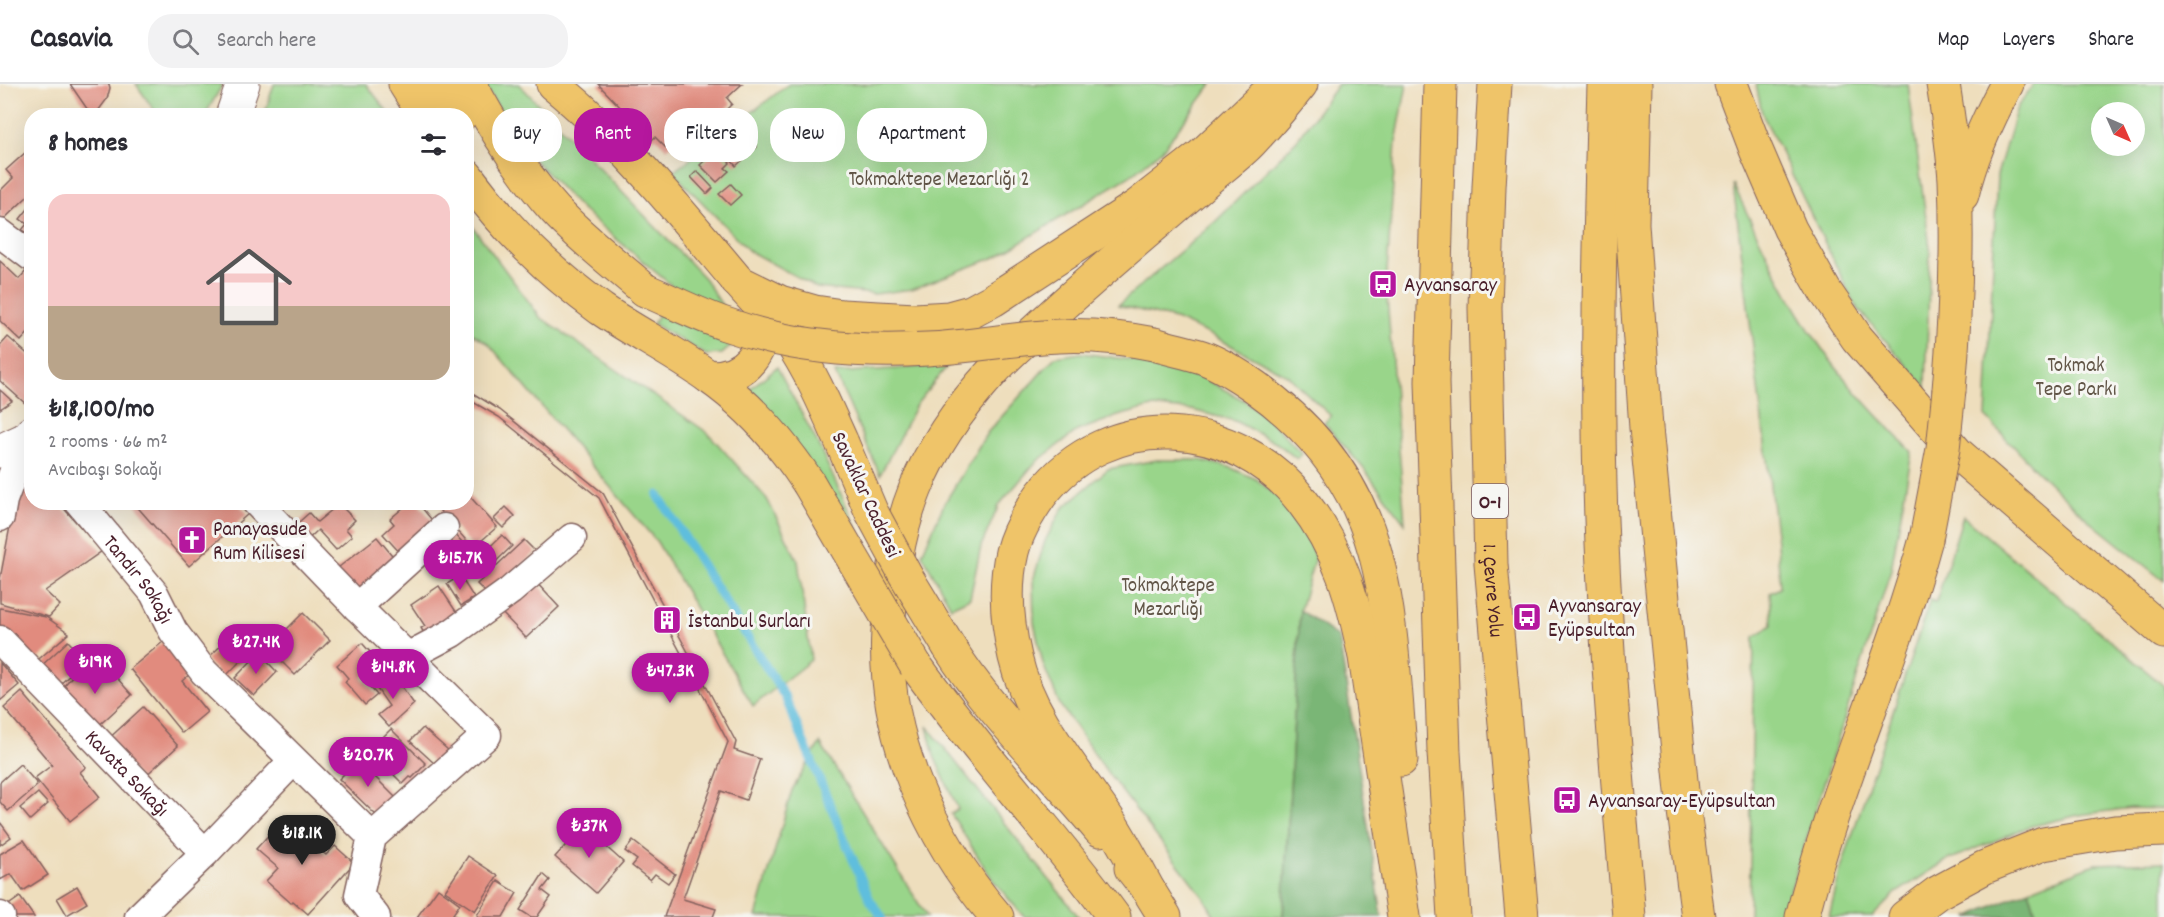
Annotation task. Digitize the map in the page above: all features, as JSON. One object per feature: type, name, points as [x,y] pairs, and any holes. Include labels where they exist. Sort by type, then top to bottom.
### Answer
[{"type":"main road","points":[[405,84],[420,108]]},
{"type":"main road","points":[[437,84],[454,108]]},
{"type":"main road","points":[[470,84],[505,145],[556,211],[645,290]]},
{"type":"main road","name":"Savaklar Caddesi","points":[[554,84],[588,112],[671,201],[786,336],[805,365],[871,510],[906,576],[963,669],[990,704],[1082,808],[1157,904]]},
{"type":"main road","points":[[737,281],[780,302],[815,312],[842,316],[915,320],[949,318],[971,312],[1001,295],[1137,206],[1202,155],[1277,84]]},
{"type":"main road","points":[[997,917],[967,878],[921,802],[906,759],[892,706],[886,660],[891,588],[904,524],[915,489],[938,446],[965,404],[994,370],[1063,304],[1249,144],[1301,84]]},
{"type":"main road","points":[[1440,84],[1432,382],[1443,752],[1454,917]]},
{"type":"main road","name":"1. Çevre Yolu","points":[[1495,84],[1485,308],[1491,564],[1522,917]]},
{"type":"main road","points":[[1604,84],[1598,357],[1601,519],[1611,703],[1629,917]]},
{"type":"main road","points":[[1635,84],[1632,224],[1646,428],[1684,811],[1698,917]]},
{"type":"main road","points":[[1731,84],[1790,229],[1825,291],[1857,338],[1958,454],[2164,632]]},
{"type":"main road","points":[[1802,917],[1812,876],[1893,650],[1926,539],[1943,449],[1954,328],[1956,217],[1955,177],[1943,84]]},
{"type":"main road","points":[[1956,217],[1975,151],[2007,84]]},
{"type":"main road","points":[[474,136],[541,218],[581,253],[645,290],[724,324],[777,339],[851,349],[931,349],[1061,335],[1106,337],[1154,344],[1203,358],[1235,373],[1278,403],[1297,420],[1334,464],[1363,515],[1375,551],[1385,597],[1417,917]]},
{"type":"main road","name":"Savaklar Caddesi","points":[[474,185],[513,233],[541,262],[602,310],[709,377],[742,404],[793,459],[916,666],[996,771],[1046,830],[1114,917]]},
{"type":"main road","points":[[709,377],[723,377],[754,358],[762,342],[769,318]]},
{"type":"main road","points":[[1157,904],[1110,822],[1043,724],[1029,694],[1016,660],[1008,623],[1008,580],[1012,550],[1029,511],[1055,477],[1082,455],[1110,443],[1141,435],[1168,432],[1199,436],[1228,445],[1261,462],[1301,500],[1323,531],[1339,562],[1365,657],[1404,917]]},
{"type":"main road","points":[[1905,917],[1937,893],[1985,867],[2043,844],[2115,832],[2164,830]]},
{"type":"street","points":[[235,108],[243,84]]},
{"type":"street","points":[[0,233],[24,250]]},
{"type":"street","points":[[0,517],[3,500],[22,442]]},
{"type":"street","name":"Tandır Sokağı","points":[[86,510],[154,594],[173,631],[204,672],[372,837]]},
{"type":"street","points":[[263,510],[357,608],[487,735],[372,837],[359,895],[376,917]]},
{"type":"street","points":[[357,608],[444,528]]},
{"type":"street","points":[[407,657],[462,626],[510,591],[573,538]]},
{"type":"street","name":"Kavata Sokağı","points":[[0,640],[205,853]]},
{"type":"street","points":[[139,917],[205,853],[293,761]]},
{"type":"green space","points":[[136,84],[223,84],[209,108],[152,108]]},
{"type":"green space","points":[[274,84],[366,84],[385,108],[266,108]]},
{"type":"green space","points":[[484,84],[519,84],[542,108],[498,108]]},
{"type":"green space","name":"Tokmaktepe Mezarlığı 2","points":[[789,84],[1212,84],[1162,150],[1130,176],[998,256],[912,289],[874,294],[817,288],[749,251],[673,172],[686,162],[758,162],[757,108]]},
{"type":"green space","points":[[1338,84],[1407,84],[1396,142],[1386,285],[1405,523],[1364,469],[1324,423],[1331,416],[1287,375],[1175,319],[1118,305],[1216,221],[1297,140]]},
{"type":"green space","points":[[1756,84],[1908,84],[1930,248],[1926,388],[1855,305],[1762,113]]},
{"type":"green space","name":"Tokmak Tepe Parkı","points":[[2034,84],[2164,84],[2164,581],[2087,519],[1986,417],[1997,175],[2017,107]]},
{"type":"green space","points":[[562,129],[574,142],[574,162],[593,162],[705,279],[734,324],[736,333],[732,345],[722,354],[706,355],[653,324],[672,286],[581,209],[536,162],[562,162]]},
{"type":"green space","points":[[1733,184],[1783,285],[1828,358],[1912,452],[1891,570],[1782,917],[1749,917],[1754,637],[1772,625],[1770,593],[1780,588],[1777,542]]},
{"type":"green space","points":[[474,228],[540,317],[708,433],[767,499],[798,561],[811,660],[753,706],[657,542],[488,343],[474,334]]},
{"type":"green space","points":[[1081,353],[1175,366],[1205,379],[1245,401],[1269,419],[1302,454],[1297,459],[1278,444],[1235,421],[1192,410],[1152,407],[1077,431],[1035,463],[999,505],[981,546],[970,598],[951,607],[922,554],[944,504],[987,433],[1055,357]]},
{"type":"green space","points":[[948,365],[916,405],[880,475],[835,373]]},
{"type":"green space","points":[[777,367],[817,442],[858,531],[852,535],[745,393]]},
{"type":"green space","name":"Tokmaktepe Mezarlığı","points":[[1157,460],[1199,460],[1229,467],[1256,479],[1279,498],[1305,530],[1315,557],[1300,610],[1283,917],[1215,917],[1204,898],[1110,776],[1060,705],[1043,664],[1034,622],[1033,580],[1045,541],[1062,509],[1108,469]]},
{"type":"green space","points":[[1963,516],[2164,686],[2164,809],[2131,808],[2079,815],[2028,827],[1946,861],[1896,893],[1872,917],[1829,917],[1840,872],[1930,600],[1936,602]]},
{"type":"green space","points":[[1300,610],[1339,638],[1382,917],[1283,917]]},
{"type":"green space","points":[[927,726],[1079,917],[1024,917],[992,879],[951,814],[958,809],[934,756]]},
{"type":"green space","points":[[820,743],[927,917],[756,917],[792,790]]},
{"type":"green space","points":[[2164,862],[2164,917],[2037,917],[2029,890],[2095,864]]},
{"type":"green space","points":[[2029,890],[2037,917],[1968,917]]},
{"type":"building","points":[[70,84],[109,84],[107,99],[100,108],[86,108]]},
{"type":"building","points":[[598,84],[742,84],[727,98],[732,104],[728,108],[664,108],[664,146],[655,137],[652,140],[652,108],[621,108]]},
{"type":"building","points":[[24,154],[24,200],[2,221],[0,191],[13,178],[6,170]]},
{"type":"building","points":[[703,162],[730,163],[725,168],[729,171],[717,182],[700,165]]},
{"type":"building","points":[[697,171],[713,188],[707,194],[691,177]]},
{"type":"building","points":[[731,184],[741,195],[730,205],[719,194]]},
{"type":"building","points":[[0,261],[19,279],[24,273],[24,338],[21,341],[0,321]]},
{"type":"building","points":[[8,337],[24,351],[24,402],[0,381],[0,346]]},
{"type":"building","points":[[0,390],[12,401],[0,409]]},
{"type":"building","name":"İstanbul Surları","points":[[474,394],[500,410],[603,493],[736,742],[734,750],[760,759],[746,800],[721,791],[683,899],[716,909],[713,917],[664,917],[728,742],[599,498],[499,417],[474,403]]},
{"type":"building","points":[[22,463],[24,465],[24,510],[65,510],[102,551],[45,591],[60,605],[49,617],[0,603],[0,579]]},
{"type":"building","points":[[474,501],[497,527],[473,548],[440,511],[474,510]]},
{"type":"building","points":[[506,507],[515,516],[503,528],[494,519]]},
{"type":"building","name":"Panayasude Rum Kilisesi","points":[[140,510],[244,510],[248,514],[189,566]]},
{"type":"building","points":[[332,510],[345,510],[355,520],[346,529],[352,536],[336,550],[318,530],[303,544],[290,530],[309,513],[317,522]]},
{"type":"building","points":[[401,510],[424,510],[436,525],[402,555],[383,534],[394,524],[390,519]]},
{"type":"building","points":[[455,534],[475,557],[450,579],[430,556]]},
{"type":"building","points":[[502,535],[512,546],[480,577],[470,566]]},
{"type":"building","points":[[377,537],[396,560],[353,595],[334,571]]},
{"type":"building","points":[[524,540],[536,552],[489,596],[477,584]]},
{"type":"building","points":[[460,576],[474,598],[461,606],[447,584]]},
{"type":"building","points":[[534,580],[559,607],[526,638],[501,612]]},
{"type":"building","points":[[439,586],[457,613],[431,645],[421,628],[425,626],[411,605]]},
{"type":"building","points":[[0,608],[46,617],[69,633],[33,664],[0,630]]},
{"type":"building","points":[[303,613],[330,640],[295,675],[268,648]]},
{"type":"building","points":[[238,629],[255,646],[224,678],[206,660]]},
{"type":"building","points":[[68,641],[86,660],[56,688],[38,669]]},
{"type":"building","points":[[164,641],[191,673],[182,681],[207,712],[182,733],[130,669]]},
{"type":"building","points":[[362,643],[379,662],[362,678],[377,695],[365,705],[345,682],[348,678],[337,665]]},
{"type":"building","points":[[259,653],[277,672],[254,696],[235,678]]},
{"type":"building","points":[[0,663],[19,685],[0,701]]},
{"type":"building","points":[[109,669],[132,695],[95,729],[59,692],[73,675]]},
{"type":"building","points":[[392,673],[414,704],[389,727],[378,715],[389,706],[375,686]]},
{"type":"building","points":[[22,692],[86,767],[80,772],[100,797],[70,821],[35,778],[52,765],[4,708]]},
{"type":"building","points":[[143,707],[178,746],[141,780],[105,742]]},
{"type":"building","points":[[423,728],[448,750],[435,764],[410,741]]},
{"type":"building","points":[[391,729],[426,764],[403,784],[394,775],[401,768],[377,743]]},
{"type":"building","points":[[358,760],[396,798],[378,817],[339,779]]},
{"type":"building","points":[[20,764],[38,785],[8,811],[0,802],[0,782]]},
{"type":"building","points":[[38,793],[48,804],[30,820],[20,808]]},
{"type":"building","points":[[284,818],[326,855],[335,846],[354,863],[308,914],[293,901],[291,903],[266,881],[278,868],[256,849]]},
{"type":"building","points":[[0,822],[11,837],[0,845]]},
{"type":"building","points":[[583,826],[623,862],[596,893],[555,857]]},
{"type":"building","points":[[24,840],[48,875],[23,891],[11,874],[0,880],[0,854]]},
{"type":"building","points":[[633,841],[675,874],[668,883],[655,874],[650,880],[632,866],[637,860],[625,851]]},
{"type":"building","points":[[468,856],[498,876],[475,911],[445,891]]},
{"type":"building","points":[[543,874],[550,880],[542,890],[551,897],[537,917],[531,917],[520,910]]},
{"type":"building","points":[[498,881],[517,893],[503,917],[480,917],[477,915]]},
{"type":"building","points":[[77,886],[87,903],[67,915],[57,898]]},
{"type":"building","points":[[438,888],[460,904],[453,914],[458,917],[417,917]]},
{"type":"building","points":[[20,897],[34,917],[9,917],[3,909]]},
{"type":"waterway","points":[[658,495],[785,697],[870,900],[882,917]]},
{"type":"place","name":"Ayvansaray","points":[[1383,284]]},
{"type":"place","name":"Panayasude Rum Kilisesi","points":[[192,540]]},
{"type":"place","name":"Ayvansaray Eyüpsultan","points":[[1527,617]]},
{"type":"place","name":"İstanbul Surları","points":[[667,620]]},
{"type":"place","name":"Ayvansaray-Eyüpsultan","points":[[1567,800]]}]
